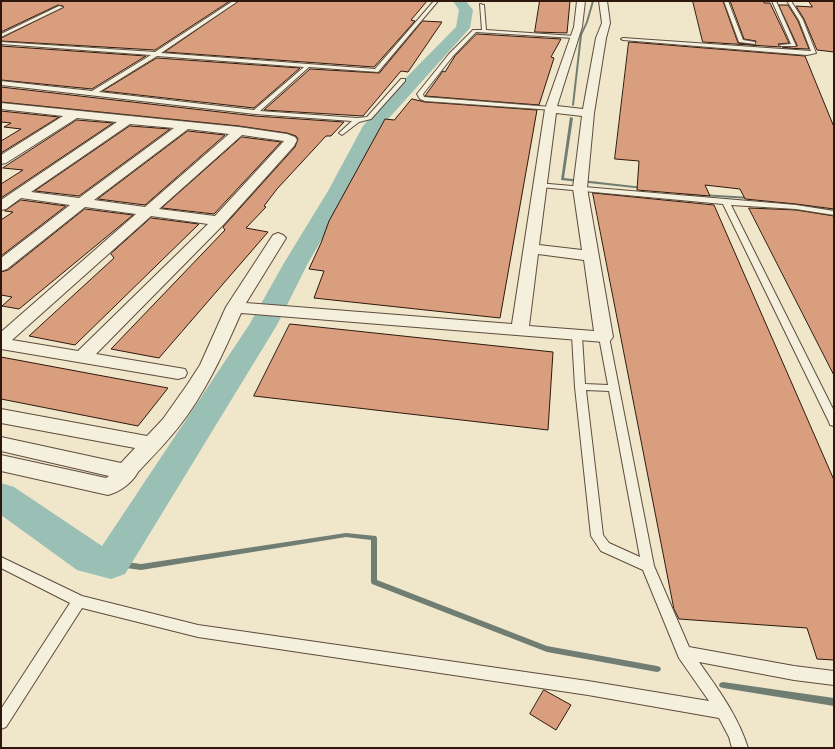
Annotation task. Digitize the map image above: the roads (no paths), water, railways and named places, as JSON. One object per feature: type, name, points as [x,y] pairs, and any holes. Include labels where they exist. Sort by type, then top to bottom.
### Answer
[{"type":"street","points":[[520,330],[540,186],[556,110],[574,37],[578,27],[581,1]]},
{"type":"street","points":[[235,307],[604,337],[581,183],[585,112],[601,38],[606,23],[603,1]]},
{"type":"street","points":[[1,106],[239,131],[287,138],[291,140],[290,143],[219,221],[81,358]]},
{"type":"street","points":[[8,116],[21,108]]},
{"type":"street","points":[[556,110],[585,112]]},
{"type":"street","points":[[1,160],[75,114]]},
{"type":"street","points":[[1,206],[128,120]]},
{"type":"street","points":[[1,266],[81,203],[186,125]]},
{"type":"street","points":[[1,342],[19,324],[239,131]]},
{"type":"street","points":[[19,194],[219,221]]},
{"type":"street","points":[[1,463],[108,487],[114,484],[127,472],[170,424],[206,371],[235,307],[278,238]]},
{"type":"street","points":[[531,249],[592,256]]},
{"type":"street","points":[[1,321],[19,324]]},
{"type":"street","points":[[1,342],[81,358],[178,373]]},
{"type":"street","points":[[1,416],[152,444]]},
{"type":"street","points":[[1,444],[127,472]]},
{"type":"lane","points":[[93,93],[156,54],[236,1]]},
{"type":"lane","points":[[1,43],[374,71],[378,70],[436,1]]},
{"type":"lane","points":[[726,1],[741,41],[748,43],[794,45],[774,1]]},
{"type":"lane","points":[[623,39],[808,53],[814,52],[801,20],[791,2]]},
{"type":"lane","points":[[482,5],[484,31]]},
{"type":"lane","points":[[1,36],[61,7]]},
{"type":"lane","points":[[556,110],[422,98],[420,94],[435,73],[475,31],[574,37]]},
{"type":"lane","points":[[255,112],[308,66]]},
{"type":"lane","points":[[1,84],[255,112],[357,120],[369,118],[403,80]]},
{"type":"lane","points":[[342,132],[357,120]]},
{"type":"lane","points":[[540,186],[581,183],[726,202],[796,207],[834,213]]},
{"type":"lane","points":[[726,202],[834,422]]},
{"type":"lane","points":[[577,336],[580,387],[597,536],[605,547],[648,566]]},
{"type":"lane","points":[[604,337],[648,566],[684,653],[722,710],[738,740],[740,748]]},
{"type":"lane","points":[[580,387],[614,388]]},
{"type":"lane","points":[[1,562],[79,601],[198,631],[580,687],[722,710]]},
{"type":"lane","points":[[1,722],[79,601]]},
{"type":"lane","points":[[684,653],[794,673],[834,678]]},
{"type":"waterway","points":[[1,496],[91,559],[111,563],[263,325],[296,263],[339,191],[372,126],[398,96],[463,28],[466,10],[459,1]]},
{"type":"waterway","points":[[573,105],[581,35],[587,22],[593,1]]},
{"type":"waterway","points":[[571,118],[562,179],[643,188]]},
{"type":"waterway","points":[[686,194],[750,198]]},
{"type":"waterway","points":[[784,202],[834,211]]},
{"type":"waterway","points":[[111,563],[141,567],[346,535],[374,538],[374,582],[547,649],[657,669]]},
{"type":"waterway","points":[[723,685],[834,702]]}]
